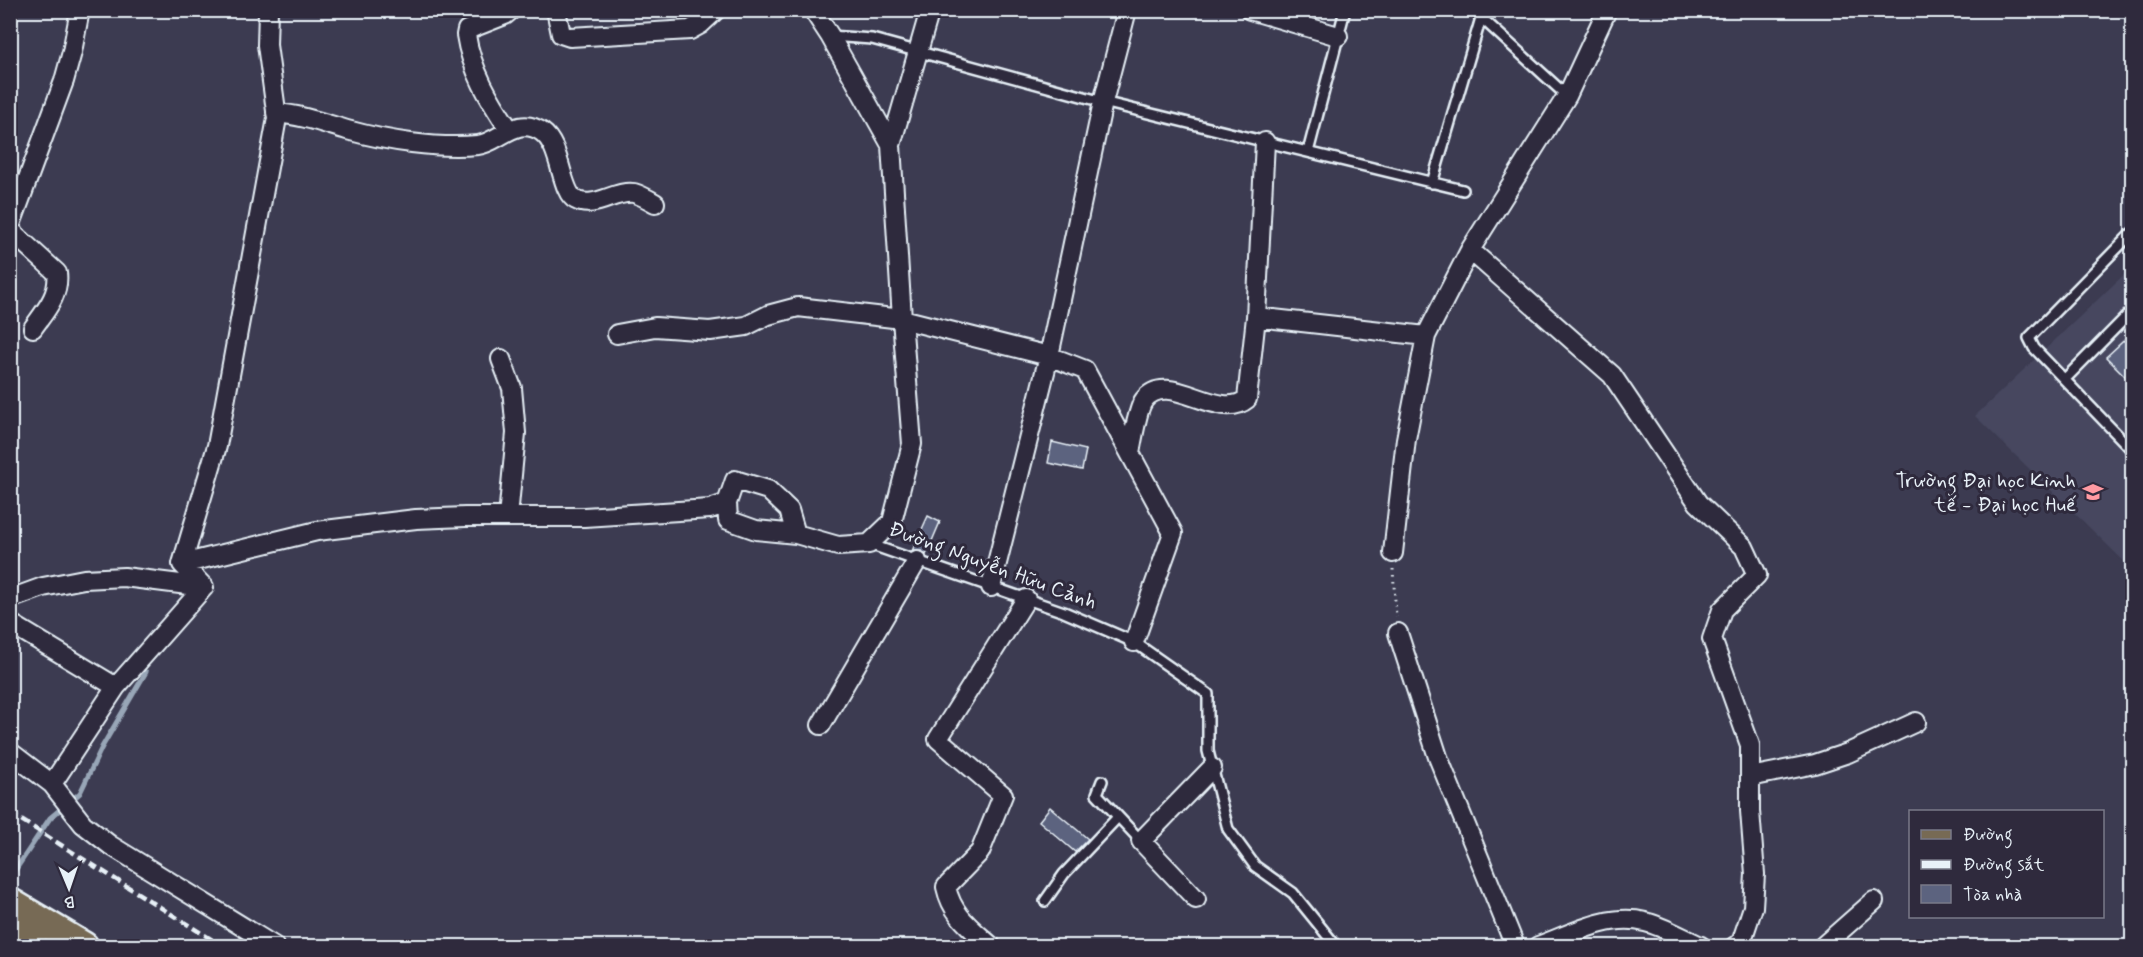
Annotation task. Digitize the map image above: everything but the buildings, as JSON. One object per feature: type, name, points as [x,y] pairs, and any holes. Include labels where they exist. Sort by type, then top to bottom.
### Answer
[{"type":"main road","points":[[20,926],[84,946]]},
{"type":"street","points":[[33,328],[54,297],[57,288],[57,273],[10,229],[64,81],[80,10]]},
{"type":"street","points":[[182,564],[217,446],[277,118],[267,45],[268,10]]},
{"type":"street","points":[[509,129],[494,107],[476,71],[466,35],[467,30],[512,10]]},
{"type":"street","points":[[556,10],[561,34],[570,37],[690,30],[701,24],[716,10]]},
{"type":"street","name":"Đường Nguyễn Hữu Cảnh","points":[[813,10],[891,145],[912,444],[891,522],[869,544]]},
{"type":"street","points":[[891,145],[930,10]]},
{"type":"street","points":[[991,587],[1049,356],[1103,102],[1127,10]]},
{"type":"street","points":[[1250,10],[1338,36]]},
{"type":"street","points":[[1393,552],[1406,439],[1426,336],[1470,250],[1567,96],[1607,10]]},
{"type":"street","points":[[276,113],[295,114],[363,134],[401,142],[482,145],[509,129],[533,128],[543,132],[555,150],[573,199],[578,202],[593,202],[622,193],[634,193],[655,203]]},
{"type":"street","points":[[1130,453],[1142,400],[1151,393],[1170,389],[1225,406],[1240,404],[1247,399],[1256,317],[1265,142]]},
{"type":"street","points":[[1470,250],[1612,375],[1698,503],[1744,547],[1757,575],[1722,610],[1712,639],[1750,745],[1750,811],[1755,874],[1753,907],[1740,946]]},
{"type":"street","points":[[617,334],[655,327],[710,331],[746,326],[768,315],[798,307],[902,319],[1049,356],[1085,370],[1173,533],[1134,642]]},
{"type":"street","points":[[1256,317],[1426,336]]},
{"type":"street","points":[[501,359],[512,388],[516,433],[508,517]]},
{"type":"street","points":[[796,534],[789,510],[768,490],[735,480],[727,503],[728,519],[756,530],[796,534],[838,546],[869,544]]},
{"type":"street","points":[[182,564],[317,531],[416,519],[584,517],[710,509],[727,503]]},
{"type":"street","points":[[821,725],[917,561]]},
{"type":"street","points":[[182,564],[204,587]]},
{"type":"street","points":[[10,599],[43,587],[84,579],[124,577],[204,587]]},
{"type":"street","points":[[53,785],[116,687],[204,587]]},
{"type":"street","points":[[991,946],[955,913],[948,899],[946,887],[980,852],[1003,795],[938,739],[1026,599]]},
{"type":"street","points":[[10,623],[116,687]]},
{"type":"street","points":[[1398,633],[1438,757],[1515,946]]},
{"type":"street","points":[[1750,777],[1804,767],[1837,757],[1916,722]]},
{"type":"street","points":[[10,752],[53,785],[83,824],[120,851],[274,946]]},
{"type":"street","points":[[1196,899],[1141,841],[1212,768]]},
{"type":"street","points":[[1823,946],[1874,901]]},
{"type":"street","points":[[1538,946],[1598,923],[1621,921],[1645,922],[1701,946]]},
{"type":"lane","points":[[1308,152],[1345,10]]},
{"type":"lane","points":[[1473,10],[1567,96]]},
{"type":"lane","points":[[1432,183],[1481,18]]},
{"type":"lane","points":[[830,36],[873,39],[1103,102],[1463,190]]},
{"type":"lane","points":[[2133,233],[2029,338],[2034,348],[2133,450]]},
{"type":"lane","points":[[2065,379],[2133,311]]},
{"type":"lane","name":"Đường Nguyễn Hữu Cảnh","points":[[869,544],[1064,612],[1134,642],[1208,694],[1208,751],[1228,829],[1255,866],[1293,893],[1336,946]]},
{"type":"lane","points":[[1102,781],[1097,794],[1141,841]]},
{"type":"lane","points":[[1046,901],[1064,874],[1118,817]]},
{"type":"path","points":[[1393,552],[1393,591],[1398,633]]},
{"type":"shaded area","name":"Trường Đại học Kinh tế - Đại học Huế","points":[[2132,267],[2132,569],[1975,416]]},
{"type":"waterway","points":[[10,878],[50,818],[80,793],[102,747],[146,672]]},
{"type":"railway","points":[[10,813],[222,946]]},
{"type":"place","name":"Trường Đại học Kinh tế - Đại học Huế","points":[[2093,492]]}]
